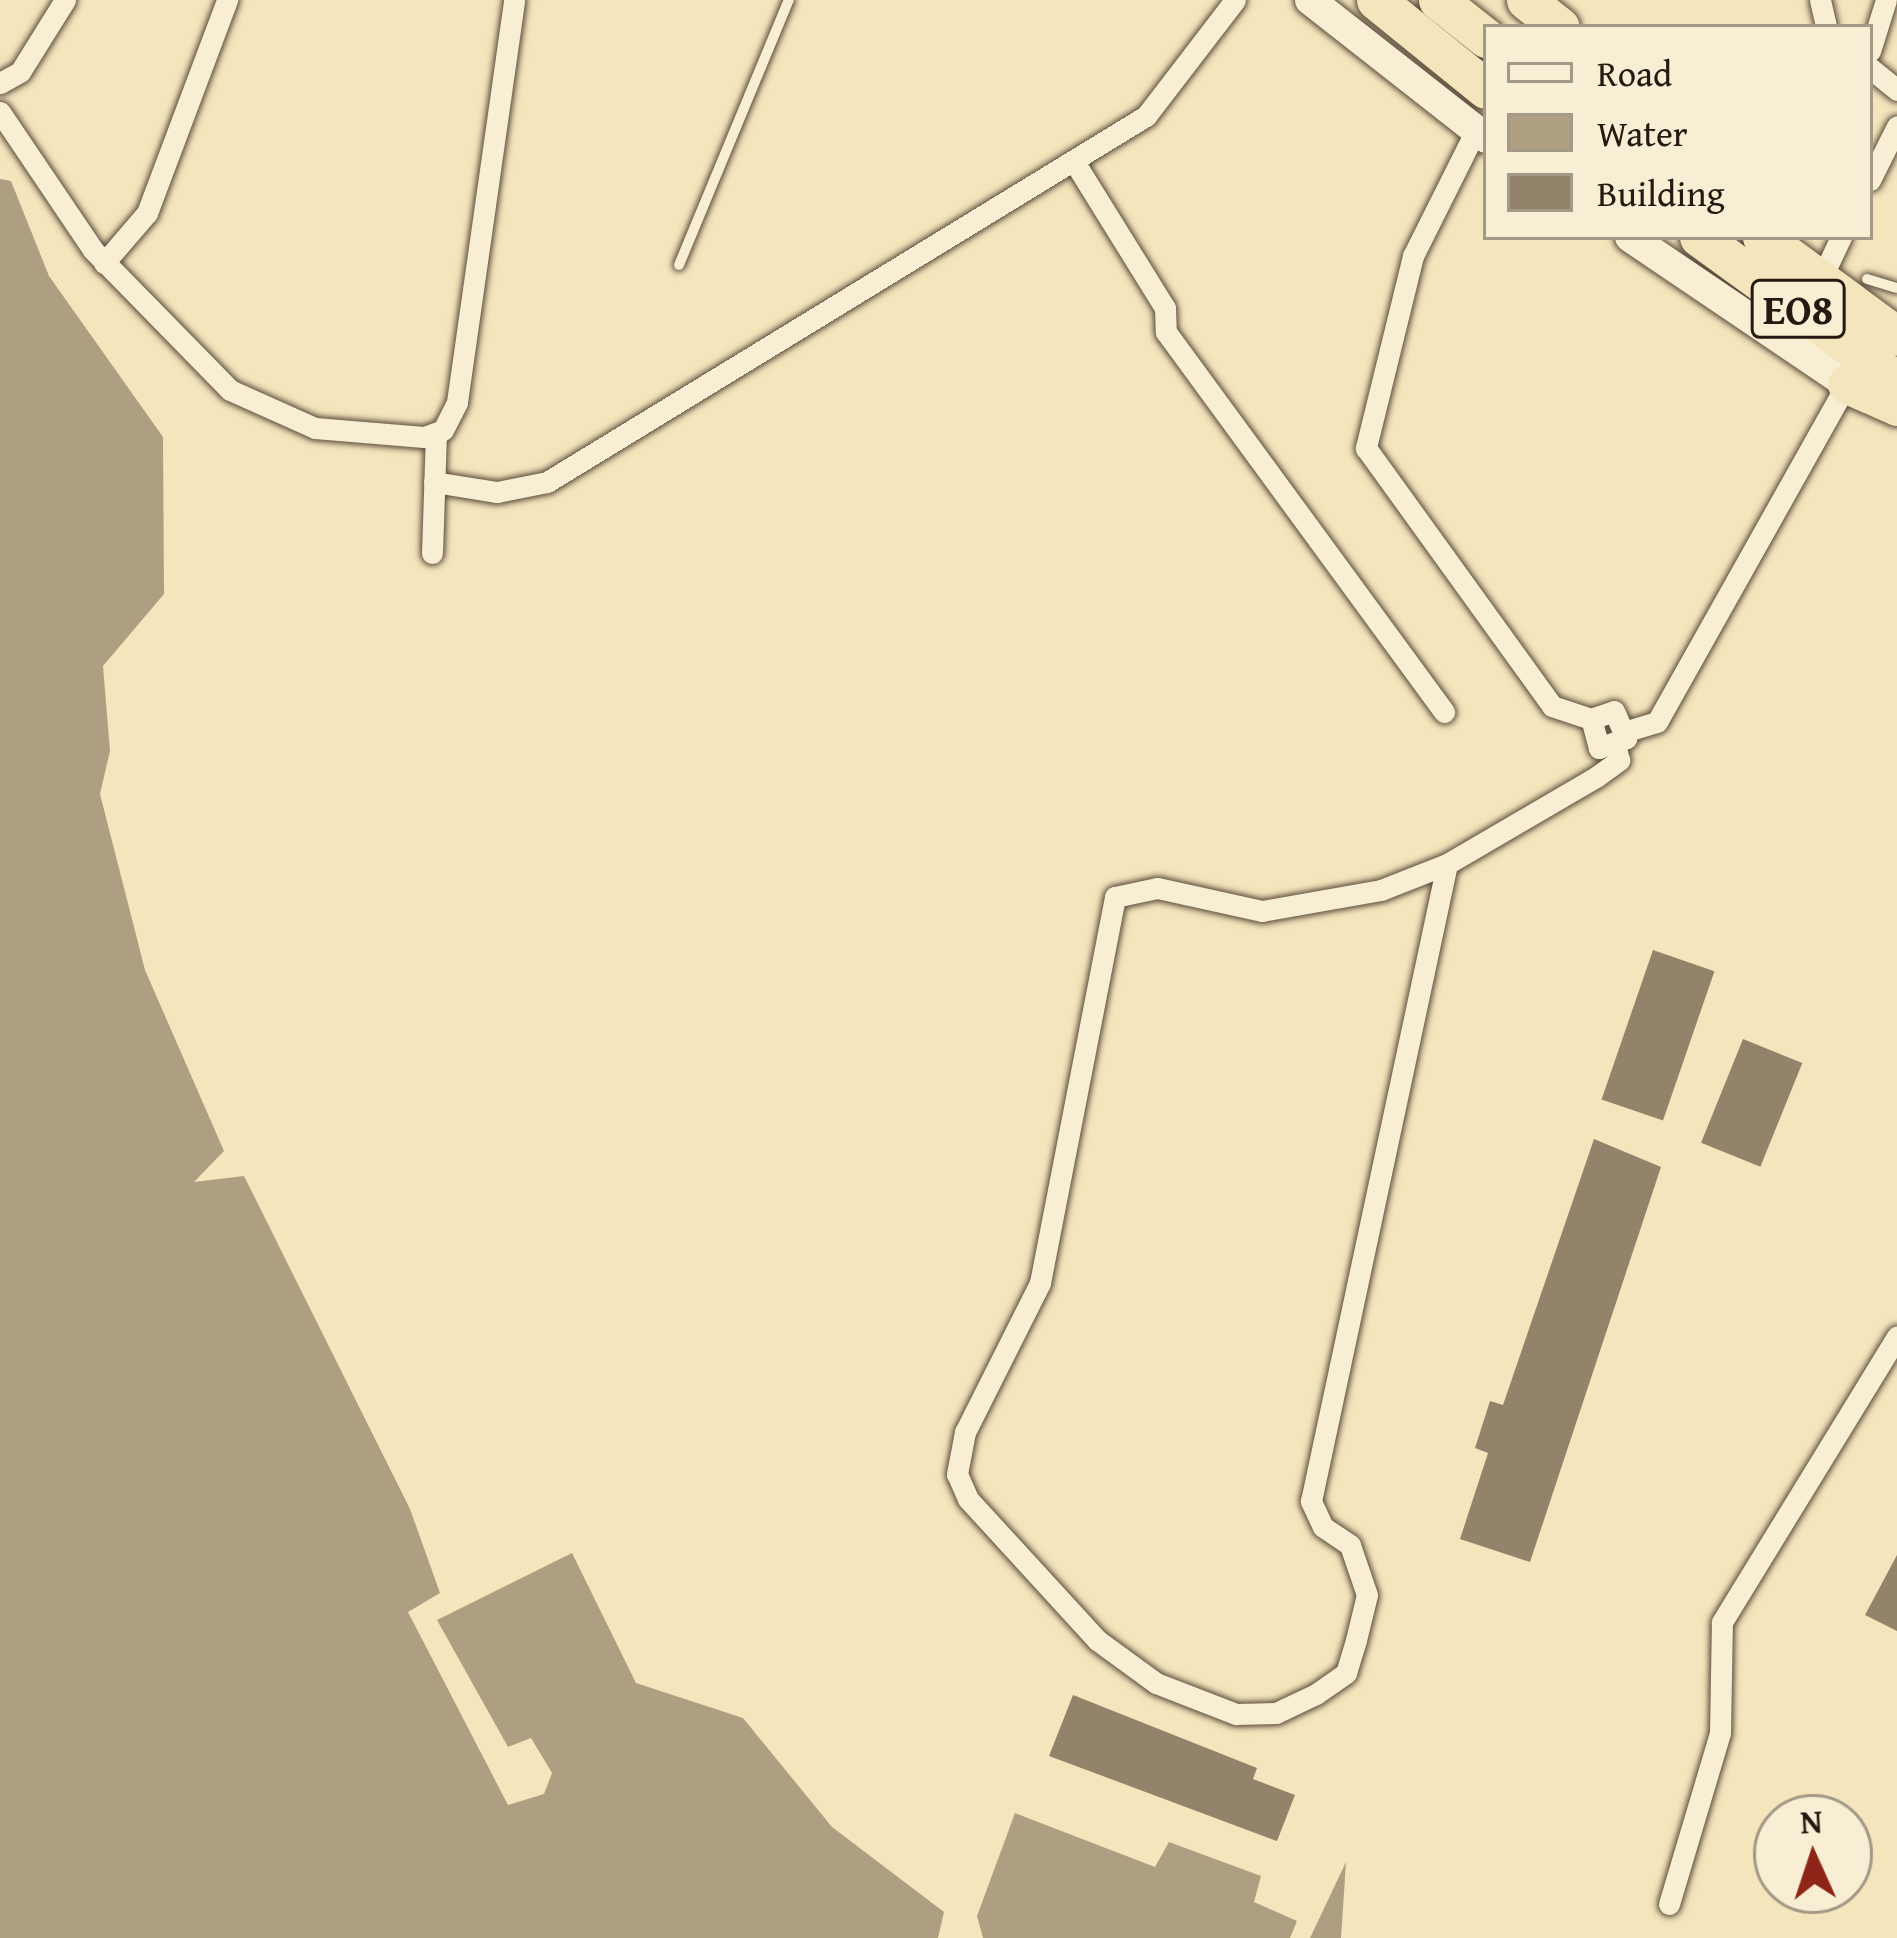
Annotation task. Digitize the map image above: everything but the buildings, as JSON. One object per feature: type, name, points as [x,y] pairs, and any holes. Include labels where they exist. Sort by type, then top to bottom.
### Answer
[{"type":"highway","points":[[1376,0],[1483,87]]},
{"type":"highway","points":[[1438,0],[1483,36]]},
{"type":"highway","points":[[1526,0],[1556,24]]},
{"type":"highway","name":"ΕΟ8","points":[[1703,240],[1897,381]]},
{"type":"highway","name":"ΕΟ8","points":[[1766,240],[1897,336]]},
{"type":"highway","points":[[1793,240],[1820,279]]},
{"type":"highway","points":[[1847,384],[1897,406]]},
{"type":"main road","points":[[1310,0],[1481,134]]},
{"type":"main road","points":[[1634,240],[1847,384]]},
{"type":"street","points":[[0,83],[20,72],[65,0]]},
{"type":"street","points":[[104,263],[147,214],[227,0]]},
{"type":"street","points":[[432,553],[436,434],[457,402],[514,0]]},
{"type":"street","points":[[434,482],[496,492],[547,482],[1145,116],[1234,0]]},
{"type":"street","points":[[1873,41],[1886,0]]},
{"type":"street","points":[[1873,70],[1897,90]]},
{"type":"street","points":[[0,112],[104,263],[253,404],[362,437],[436,434]]},
{"type":"street","points":[[1873,174],[1897,126]]},
{"type":"street","points":[[1481,134],[1413,256],[1366,448],[1552,706],[1591,719],[1614,711],[1626,743]]},
{"type":"street","points":[[1075,163],[1165,308],[1166,332],[1444,712]]},
{"type":"street","points":[[1820,279],[1840,240]]},
{"type":"street","points":[[1447,864],[1311,1501],[1323,1527],[1350,1545],[1367,1594],[1356,1640],[1346,1673],[1316,1694],[1276,1714],[1237,1714],[1156,1683],[1097,1640],[968,1499],[957,1474],[965,1432],[1040,1283],[1115,897],[1157,888],[1262,910],[1381,890],[1447,864],[1626,743],[1847,384]]},
{"type":"street","points":[[1669,1904],[1720,1733],[1723,1622],[1897,1336]]},
{"type":"lane","points":[[679,265],[789,0]]},
{"type":"lane","points":[[1868,279],[1897,288]]},
{"type":"water","points":[[0,179],[11,181],[49,276],[163,437],[164,594],[103,666],[110,751],[100,794],[145,970],[224,1151],[194,1182],[244,1176],[410,1509],[440,1593],[408,1612],[508,1805],[544,1794],[552,1773],[531,1738],[508,1747],[437,1620],[572,1553],[636,1683],[743,1718],[832,1827],[944,1912],[938,1938],[0,1938]]},
{"type":"water","points":[[1015,1813],[1155,1867],[1169,1842],[1261,1876],[1254,1902],[1297,1921],[1290,1938],[983,1938],[977,1916]]},
{"type":"water","points":[[1346,1862],[1341,1938],[1310,1938]]}]
